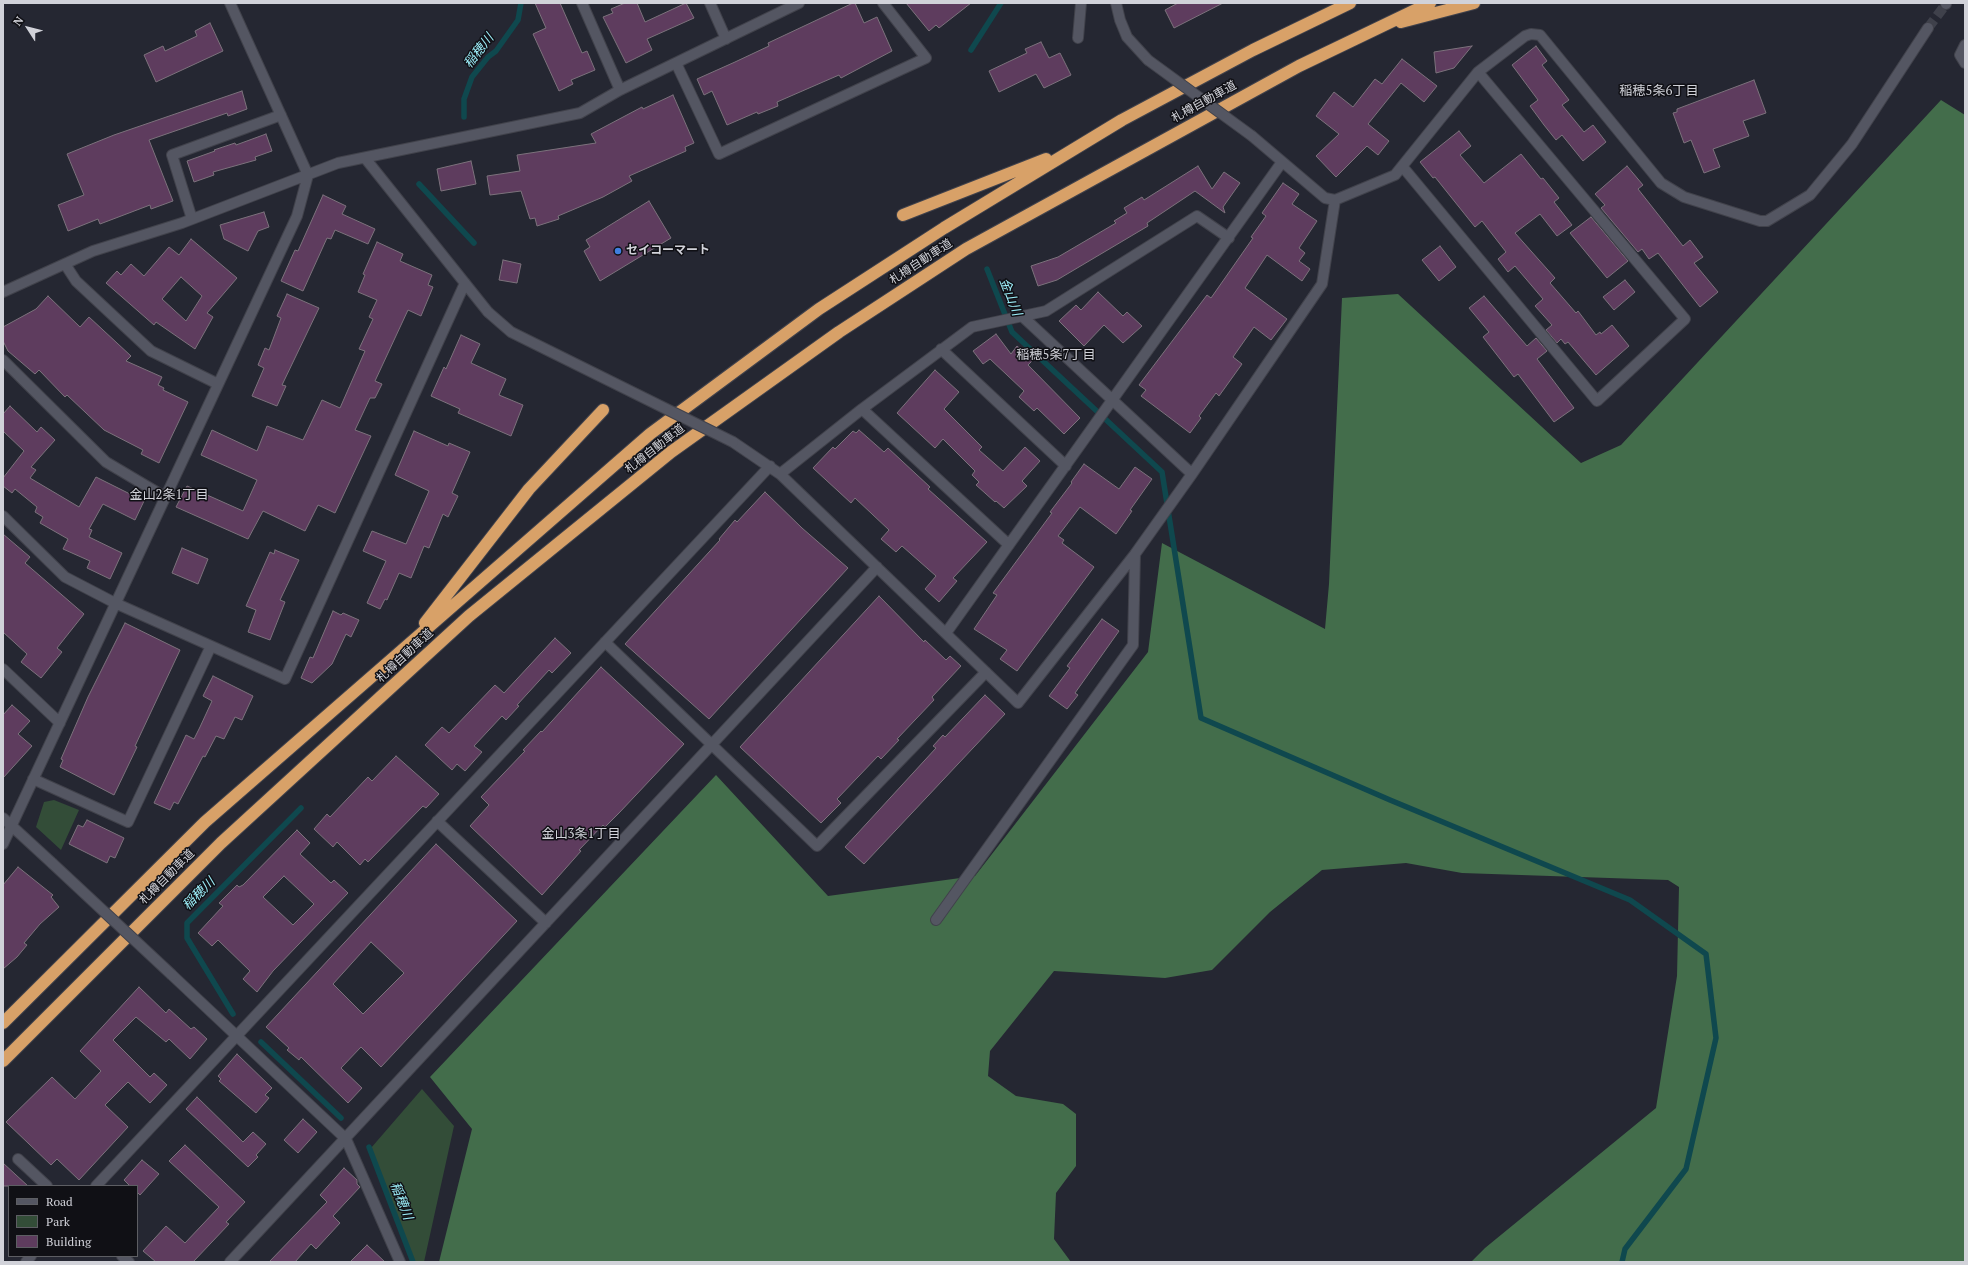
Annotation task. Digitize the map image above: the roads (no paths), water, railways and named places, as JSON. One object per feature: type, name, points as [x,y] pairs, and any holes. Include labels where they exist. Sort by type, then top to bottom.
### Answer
[{"type":"highway","name":"札樽自動車道","points":[[3,1023],[205,822],[656,429],[819,309],[944,228],[1122,120],[1253,50],[1350,3]]},
{"type":"highway","name":"札樽自動車道","points":[[3,1061],[221,843],[469,616],[671,452],[839,332],[966,249],[1299,66],[1430,3]]},
{"type":"highway","points":[[1372,30],[1474,3]]},
{"type":"highway","points":[[903,215],[1073,149]]},
{"type":"highway","points":[[407,646],[529,489],[603,410]]},
{"type":"street","points":[[3,844],[297,216],[308,175],[230,3]]},
{"type":"street","points":[[582,3],[620,90]]},
{"type":"street","points":[[710,3],[726,39]]},
{"type":"street","points":[[3,292],[94,251],[192,219],[338,163],[580,113],[620,90],[799,3]]},
{"type":"street","points":[[676,63],[719,154],[926,58],[883,3]]},
{"type":"street","points":[[1078,38],[1081,3]]},
{"type":"street","points":[[1116,3],[1120,20],[1127,37],[1148,60],[1252,136],[1325,198],[1335,200],[1395,175],[1478,72],[1525,36],[1532,34],[1540,36],[1661,183],[1684,197],[1760,221],[1767,221],[1810,195],[1852,144],[1928,28]]},
{"type":"street","points":[[1965,45],[1960,55],[1965,63]]},
{"type":"street","points":[[1402,166],[1597,401],[1685,319],[1478,72]]},
{"type":"street","points":[[192,219],[172,155],[281,114]]},
{"type":"street","points":[[365,158],[488,312],[511,332],[733,442],[770,466],[1018,703],[1135,554],[1162,517],[1322,284],[1335,200]]},
{"type":"street","points":[[946,633],[1282,162]]},
{"type":"street","points":[[780,474],[862,409],[972,327],[1046,311],[1197,216],[1229,238]]},
{"type":"street","points":[[65,264],[76,280],[151,351],[218,384]]},
{"type":"street","points":[[3,516],[65,577],[115,603],[285,679],[465,283]]},
{"type":"street","points":[[1020,317],[1110,403],[1192,474]]},
{"type":"street","points":[[941,349],[1066,466]]},
{"type":"street","points":[[3,360],[106,462],[165,497]]},
{"type":"street","points":[[862,409],[1009,545]]},
{"type":"street","points":[[97,1185],[770,466]]},
{"type":"street","points":[[936,920],[1132,645],[1135,554]]},
{"type":"street","points":[[230,1262],[877,567]]},
{"type":"street","points":[[605,642],[817,846],[986,672]]},
{"type":"street","points":[[33,779],[128,822],[211,646]]},
{"type":"street","points":[[3,668],[60,722]]},
{"type":"street","points":[[3,818],[346,1139],[400,1262]]},
{"type":"street","points":[[437,821],[546,924]]},
{"type":"street","points":[[18,1159],[46,1185]]},
{"type":"waterway","name":"稲穂川","points":[[464,117],[464,99],[472,77],[488,57],[496,51],[518,20],[521,3]]},
{"type":"waterway","name":"金山川","points":[[971,50],[1001,3]]},
{"type":"waterway","name":"稲穂川","points":[[419,184],[474,243]]},
{"type":"waterway","points":[[987,269],[1012,332],[1162,472],[1201,718],[1390,800],[1630,900],[1706,954],[1716,1038],[1686,1169],[1625,1249],[1622,1262]]},
{"type":"waterway","name":"稲穂川","points":[[233,1014],[187,938],[187,923],[301,808]]},
{"type":"waterway","name":"稲穂川","points":[[261,1042],[341,1118]]},
{"type":"waterway","name":"稲穂川","points":[[369,1147],[413,1262]]},
{"type":"tunnel","points":[[1928,28],[1946,4]]},
{"type":"place","name":"セイコーマート","points":[[618,251]]},
{"type":"district","name":"稲穂5条6丁目","points":[[1659,91]]},
{"type":"district","name":"稲穂5条7丁目","points":[[1056,355]]},
{"type":"district","name":"金山2条1丁目","points":[[169,495]]},
{"type":"district","name":"金山3条1丁目","points":[[581,834]]}]
